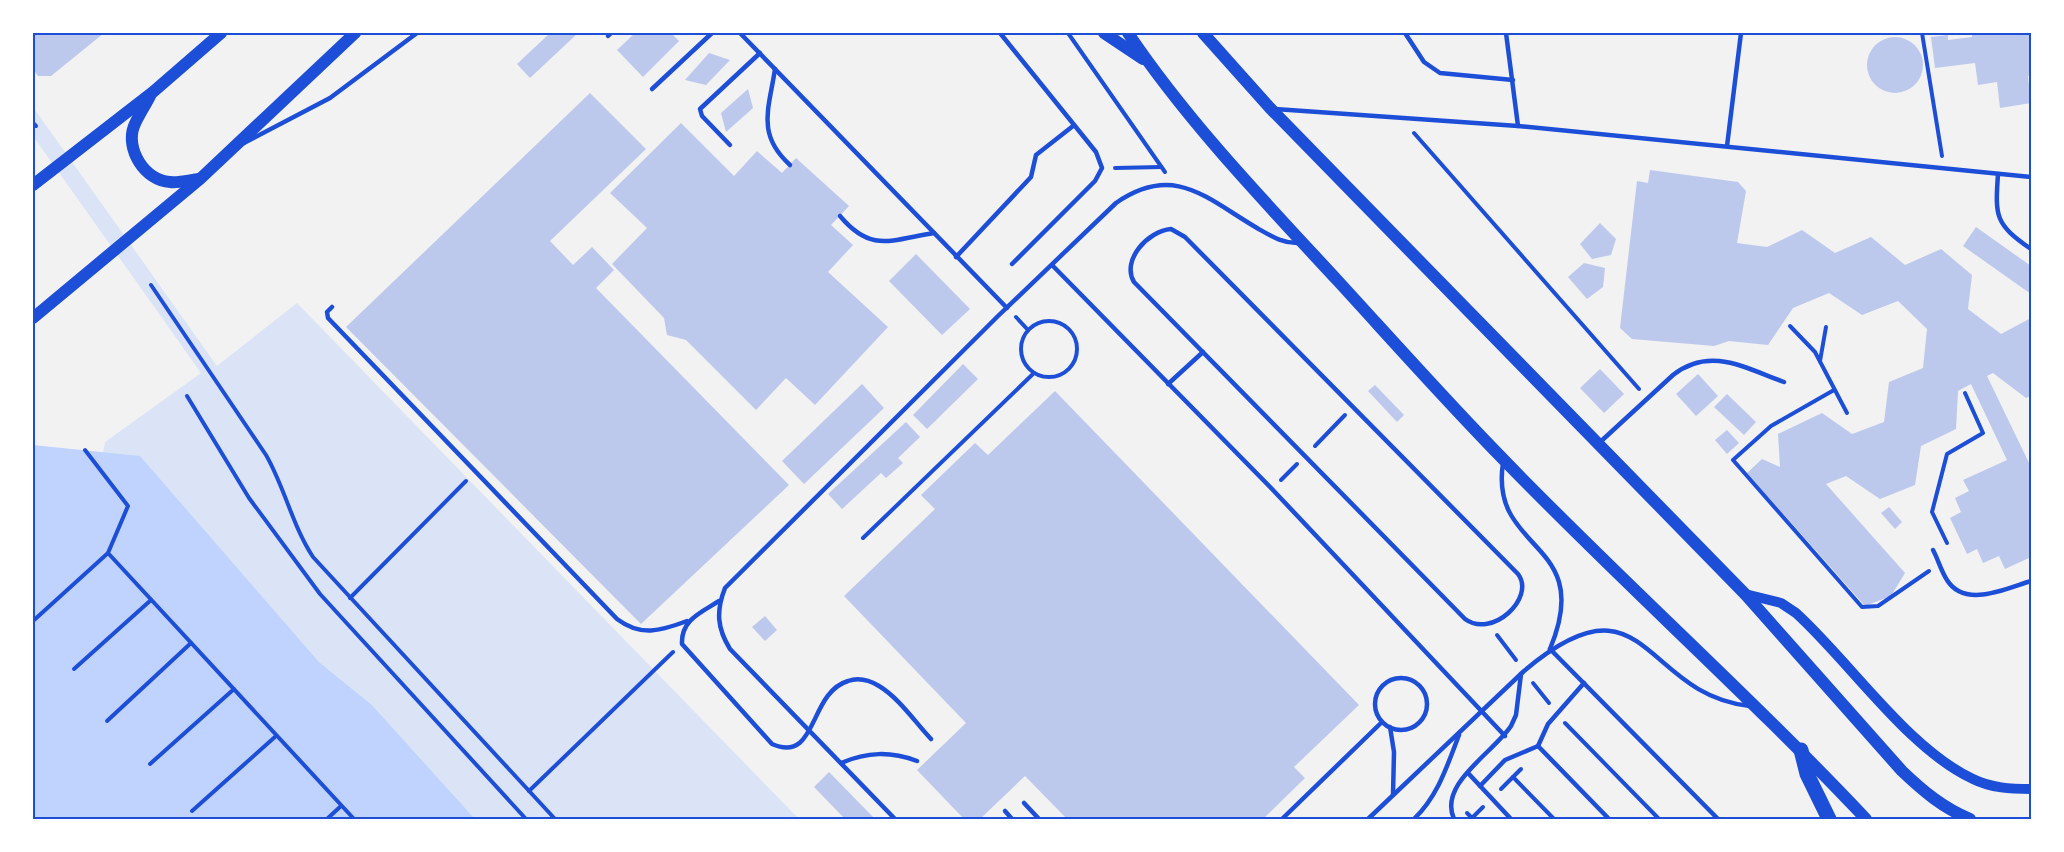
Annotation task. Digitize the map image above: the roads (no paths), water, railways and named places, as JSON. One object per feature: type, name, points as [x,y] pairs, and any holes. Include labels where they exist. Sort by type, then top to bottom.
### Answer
[{"type":"main road","points":[[33,185],[153,92],[221,33]]},
{"type":"main road","points":[[33,318],[234,149],[355,33]]},
{"type":"main road","points":[[1104,33],[1147,62]]},
{"type":"main road","points":[[1128,33],[1147,62],[1303,243],[1504,461],[1758,707],[1866,819]]},
{"type":"main road","points":[[1203,33],[1270,108],[1745,594],[1871,737],[1925,794],[1953,812],[1970,819]]},
{"type":"main road","points":[[153,92],[133,128],[134,148],[141,166],[152,176],[169,183],[200,179]]},
{"type":"main road","points":[[1801,750],[1814,789],[1829,819]]},
{"type":"street","points":[[1745,594],[1781,603],[1796,613],[1914,736],[1945,763],[1974,780],[2006,789],[2031,789]]},
{"type":"lane","points":[[234,149],[330,98],[417,33]]},
{"type":"lane","points":[[652,89],[712,33]]},
{"type":"lane","points":[[740,33],[1007,308]]},
{"type":"lane","points":[[1000,33],[1096,152],[1102,168],[1095,181],[1012,264]]},
{"type":"lane","points":[[1405,33],[1424,62],[1440,74],[1513,80]]},
{"type":"lane","points":[[1506,33],[1518,126]]},
{"type":"lane","points":[[1727,146],[1741,33]]},
{"type":"lane","points":[[730,145],[702,116],[700,109],[760,53]]},
{"type":"lane","points":[[775,69],[766,125],[777,153],[790,165]]},
{"type":"lane","points":[[1270,108],[1518,126],[2031,177]]},
{"type":"lane","points":[[956,256],[1031,177],[1036,155],[1073,126]]},
{"type":"lane","points":[[1998,174],[1997,216],[2008,233],[2031,249]]},
{"type":"lane","points":[[332,307],[327,312],[328,318],[616,619],[640,632],[657,632],[687,621],[719,601],[734,577],[1007,308],[1116,203],[1131,193],[1146,186],[1172,184],[1197,193],[1278,240],[1303,243]]},
{"type":"lane","points":[[840,216],[854,232],[882,242],[934,233]]},
{"type":"lane","points":[[1163,230],[1179,232],[1185,237],[1518,574],[1524,584],[1522,595],[1496,623],[1477,625],[1466,619],[1203,352],[1130,276],[1130,260],[1135,253],[1163,230]]},
{"type":"lane","points":[[1052,265],[1505,736]]},
{"type":"lane","points":[[1168,384],[1203,352]]},
{"type":"lane","points":[[1598,444],[1686,365],[1701,360],[1734,364],[1784,382]]},
{"type":"lane","points":[[1504,461],[1502,489],[1510,516],[1550,561],[1563,589],[1560,620],[1550,649]]},
{"type":"lane","points":[[1933,550],[1947,581],[1955,588],[1973,595],[2031,581]]},
{"type":"lane","points":[[719,601],[719,626],[730,649],[895,819]]},
{"type":"lane","points":[[687,621],[682,634],[682,644],[772,744],[781,748],[791,748],[810,731],[821,701],[830,690],[842,682],[856,678],[867,680],[887,692],[931,739]]},
{"type":"lane","points":[[1368,819],[1523,672],[1550,649],[1581,633],[1600,629],[1618,631],[1635,639],[1697,689],[1727,702],[1758,707]]},
{"type":"lane","points":[[1550,649],[1718,819]]},
{"type":"lane","points":[[1454,819],[1450,807],[1450,796],[1455,787],[1505,736],[1516,715],[1523,672]]},
{"type":"lane","points":[[1394,679],[1412,681],[1424,693],[1426,711],[1422,719],[1407,729],[1390,727],[1382,722],[1375,706],[1379,689],[1394,679]]},
{"type":"lane","points":[[1480,786],[1505,760],[1538,746],[1548,724],[1584,683]]},
{"type":"lane","points":[[1282,819],[1382,722]]},
{"type":"lane","points":[[1390,727],[1394,764],[1393,795]]},
{"type":"lane","points":[[1414,819],[1425,808],[1438,787],[1460,732]]},
{"type":"lane","points":[[1538,746],[1609,819]]},
{"type":"lane","points":[[841,763],[857,756],[880,753],[904,756],[917,761]]},
{"type":"lane","points":[[1468,773],[1511,819]]},
{"type":"lane","points":[[1024,803],[1039,819]]},
{"type":"lane","points":[[1005,811],[1012,819]]},
{"type":"water","points":[[33,445],[140,456],[319,662],[372,705],[475,819],[33,819]]}]
